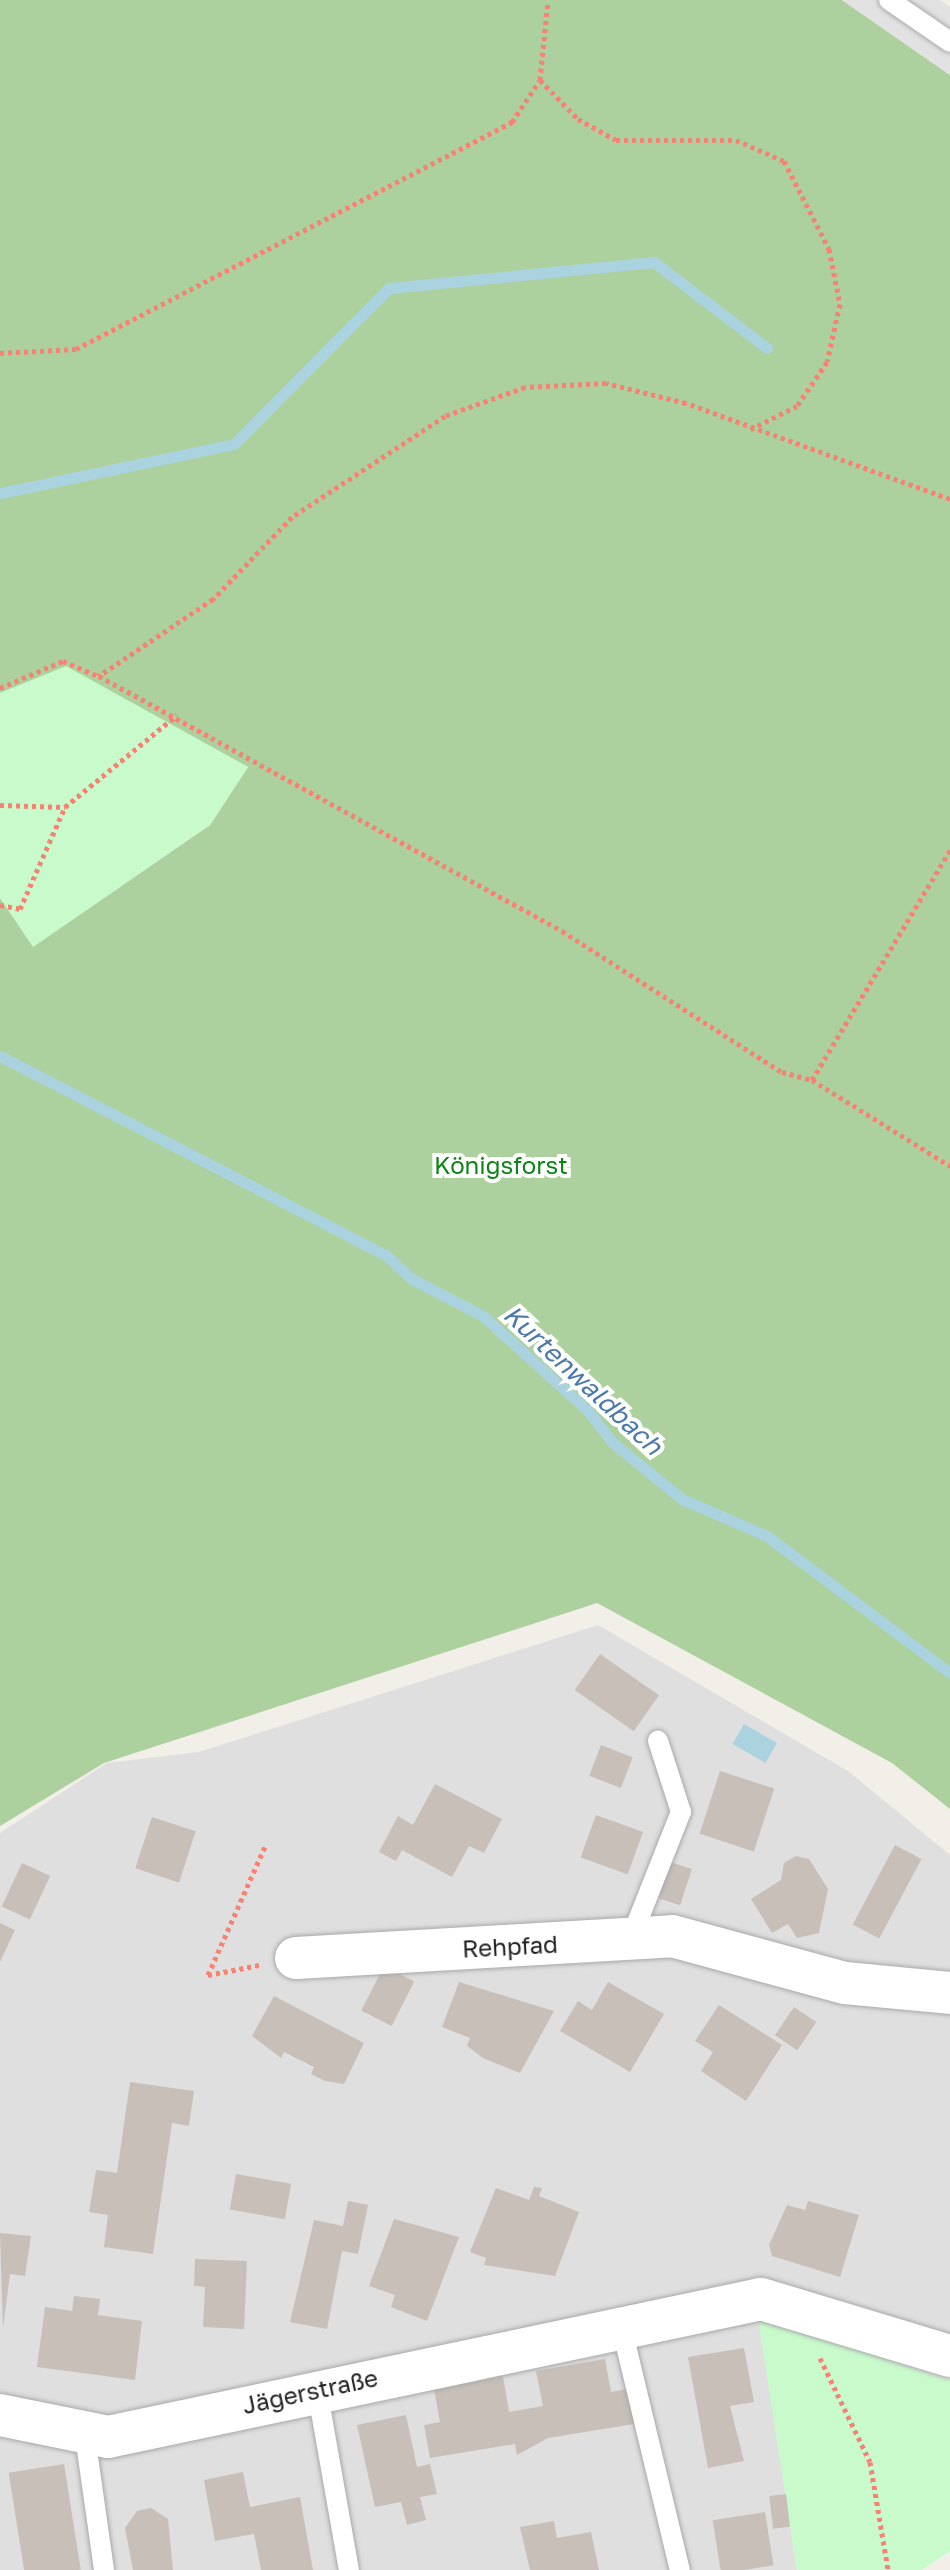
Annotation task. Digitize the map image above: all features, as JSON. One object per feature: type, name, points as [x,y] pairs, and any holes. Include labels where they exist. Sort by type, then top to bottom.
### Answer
[{"type":"street","name":"Rehpfad","points":[[296,1958],[672,1936],[845,1983],[950,1993]]},
{"type":"street","name":"Jägerstraße","points":[[0,2415],[85,2436],[108,2437],[621,2324],[761,2299],[950,2356]]},
{"type":"lane","points":[[889,0],[950,42]]},
{"type":"lane","points":[[631,1938],[681,1812],[658,1741]]},
{"type":"lane","points":[[621,2324],[680,2570]]},
{"type":"lane","points":[[317,2389],[349,2570]]},
{"type":"lane","points":[[85,2436],[104,2570]]},
{"type":"path","points":[[0,353],[76,349],[512,122],[540,80],[548,0]]},
{"type":"path","points":[[540,80],[578,119],[616,140],[736,140],[784,161],[829,249],[840,304],[827,362],[797,406],[747,431]]},
{"type":"path","points":[[99,676],[213,599],[292,517],[445,416],[525,387],[606,383],[686,403],[747,431],[950,499]]},
{"type":"path","points":[[0,688],[63,661],[177,715],[562,931],[782,1072],[812,1080],[950,1166]]},
{"type":"path","points":[[0,905],[20,909],[65,807],[177,715]]},
{"type":"path","points":[[0,805],[65,807]]},
{"type":"path","points":[[812,1080],[950,850]]},
{"type":"path","points":[[266,1844],[208,1975],[296,1958]]},
{"type":"path","points":[[789,2306],[858,2430],[888,2570]]},
{"type":"shaded area","points":[[842,0],[940,0],[950,7],[950,75]]},
{"type":"shaded area","points":[[598,1625],[848,1771],[950,1855],[950,2366],[759,2319],[797,2570],[0,2570],[0,1833],[107,1763],[199,1752]]},
{"type":"green space","name":"Königsforst","points":[[0,0],[842,0],[950,75],[950,1809],[892,1763],[597,1603],[104,1763],[0,1826],[0,898],[34,946],[210,825],[248,767],[66,667],[0,693]]},
{"type":"green space","points":[[66,666],[248,767],[210,825],[33,947],[0,898],[0,693]]},
{"type":"green space","points":[[758,2318],[950,2380],[950,2551],[922,2570],[797,2570]]},
{"type":"water","points":[[744,1724],[777,1743],[765,1763],[732,1744]]},
{"type":"building","points":[[600,1654],[659,1695],[634,1731],[575,1690]]},
{"type":"building","points":[[601,1745],[633,1757],[621,1788],[589,1776]]},
{"type":"building","points":[[720,1771],[774,1789],[754,1851],[700,1834]]},
{"type":"building","points":[[435,1784],[502,1819],[484,1853],[469,1846],[452,1877],[402,1850],[396,1861],[379,1852],[398,1816],[413,1825]]},
{"type":"building","points":[[596,1815],[643,1832],[628,1874],[581,1857]]},
{"type":"building","points":[[152,1817],[196,1831],[179,1883],[135,1868]]},
{"type":"building","points":[[895,1845],[921,1859],[879,1939],[853,1924]]},
{"type":"building","points":[[796,1856],[809,1859],[828,1889],[819,1933],[797,1938],[788,1924],[772,1933],[751,1899],[781,1880],[784,1863]]},
{"type":"building","points":[[670,1862],[692,1869],[680,1905],[658,1898]]},
{"type":"building","points":[[22,1863],[50,1876],[30,1920],[2,1907]]},
{"type":"building","points":[[0,1923],[15,1930],[0,1962]]},
{"type":"building","points":[[384,1966],[414,1981],[392,2026],[361,2011]]},
{"type":"building","points":[[459,1982],[554,2011],[520,2073],[483,2058],[467,2046],[470,2038],[442,2027]]},
{"type":"building","points":[[608,1982],[664,2014],[630,2072],[560,2031],[578,2001],[592,2010]]},
{"type":"building","points":[[274,1996],[364,2043],[344,2084],[325,2081],[311,2074],[314,2067],[284,2052],[281,2058],[252,2036]]},
{"type":"building","points":[[719,2005],[782,2045],[746,2101],[701,2071],[713,2052],[695,2041]]},
{"type":"building","points":[[794,2007],[816,2022],[797,2050],[775,2035]]},
{"type":"building","points":[[130,2082],[194,2091],[189,2126],[172,2123],[153,2254],[104,2247],[108,2215],[89,2212],[96,2170],[117,2173]]},
{"type":"building","points":[[236,2174],[291,2184],[285,2219],[230,2209]]},
{"type":"building","points":[[534,2187],[542,2188],[539,2196],[579,2212],[555,2276],[484,2265],[486,2258],[470,2252],[496,2188],[529,2200]]},
{"type":"building","points":[[348,2201],[368,2205],[358,2254],[342,2251],[327,2329],[290,2322],[314,2220],[343,2226]]},
{"type":"building","points":[[808,2201],[859,2215],[840,2277],[772,2256],[769,2245],[787,2205],[805,2210]]},
{"type":"building","points":[[394,2219],[459,2237],[427,2321],[391,2307],[395,2295],[369,2286]]},
{"type":"building","points":[[0,2233],[31,2236],[25,2276],[10,2274],[3,2328]]},
{"type":"building","points":[[195,2259],[247,2261],[244,2329],[203,2327],[205,2287],[194,2286]]},
{"type":"building","points":[[74,2296],[100,2299],[98,2315],[142,2321],[135,2380],[37,2367],[45,2307],[72,2311]]},
{"type":"building","points":[[744,2348],[754,2402],[730,2406],[744,2461],[708,2468],[688,2357]]},
{"type":"building","points":[[605,2359],[611,2392],[627,2389],[634,2424],[548,2438],[517,2455],[515,2444],[430,2458],[424,2425],[440,2422],[434,2389],[503,2376],[509,2412],[543,2406],[536,2371]]},
{"type":"building","points":[[406,2415],[417,2467],[430,2464],[437,2494],[420,2497],[426,2520],[407,2525],[401,2502],[375,2507],[357,2425]]},
{"type":"building","points":[[64,2464],[81,2570],[24,2570],[9,2473]]},
{"type":"building","points":[[243,2472],[250,2507],[300,2497],[313,2570],[261,2570],[254,2534],[215,2541],[204,2480]]},
{"type":"building","points":[[786,2494],[790,2527],[773,2529],[769,2496]]},
{"type":"building","points":[[151,2508],[168,2519],[173,2570],[133,2570],[125,2528],[137,2511]]},
{"type":"building","points":[[765,2512],[773,2565],[721,2570],[713,2520]]},
{"type":"building","points":[[554,2521],[557,2538],[591,2532],[599,2570],[530,2570],[520,2527]]},
{"type":"waterway","points":[[0,493],[234,444],[389,288],[654,262],[767,348]]},
{"type":"waterway","name":"Kurtenwaldbach","points":[[0,1056],[386,1255],[412,1279],[483,1316],[588,1411],[612,1442],[682,1499],[767,1536],[950,1673]]}]
